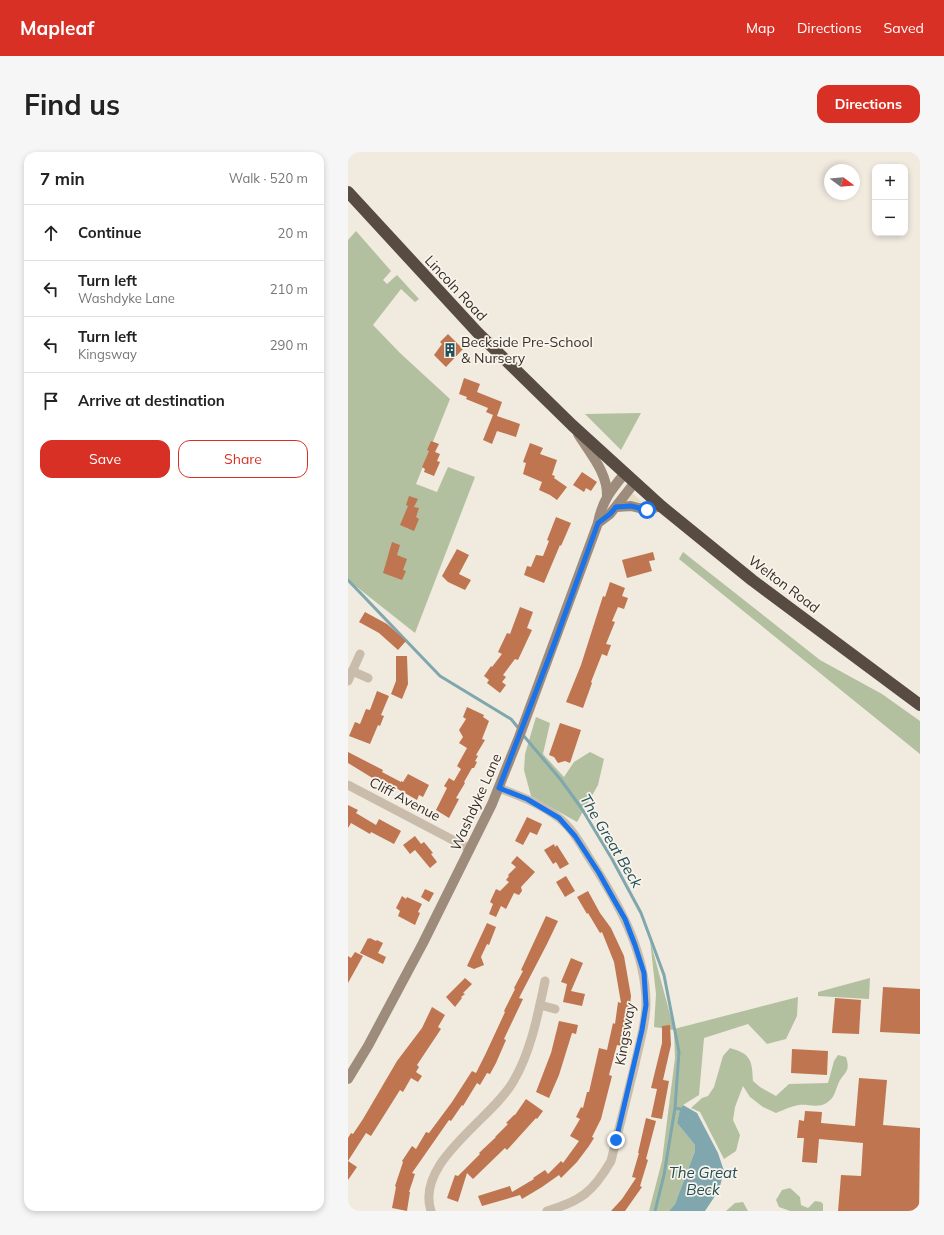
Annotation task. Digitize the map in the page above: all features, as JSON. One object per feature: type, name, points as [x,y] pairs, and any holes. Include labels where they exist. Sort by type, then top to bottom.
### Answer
[{"type":"highway","name":"Lincoln Road","points":[[348,192],[478,333],[572,425],[634,482]]},
{"type":"highway","name":"Welton Road","points":[[634,482],[661,506],[752,580],[919,701]]},
{"type":"street","points":[[572,425],[602,472],[607,488],[607,496]]},
{"type":"street","name":"Washdyke Lane","points":[[348,1079],[368,1046],[423,943],[499,788],[529,712],[598,523],[601,508],[607,496],[625,473]]},
{"type":"street","name":"Washdyke Lane","points":[[598,523],[610,514],[634,482]]},
{"type":"street","points":[[616,507],[631,506],[647,510],[661,506]]},
{"type":"street","points":[[348,681],[360,654]]},
{"type":"street","points":[[352,672],[368,678]]},
{"type":"street","name":"Cliff Avenue","points":[[348,784],[470,849]]},
{"type":"street","name":"Kingsway","points":[[499,788],[527,799],[559,818],[575,836],[599,873],[625,919],[644,973],[646,1005],[642,1030],[611,1161],[593,1188],[583,1196],[569,1204],[547,1211]]},
{"type":"street","points":[[431,1211],[429,1194],[434,1175],[444,1157],[482,1119],[513,1084],[521,1068],[540,1005],[545,980]]},
{"type":"street","points":[[540,1005],[555,1009]]},
{"type":"green space","points":[[356,231],[391,271],[383,280],[387,284],[397,275],[419,299],[415,302],[401,289],[373,325],[400,353],[450,399],[416,484],[437,492],[448,467],[475,477],[415,633],[348,580],[348,240]]},
{"type":"green space","points":[[641,413],[621,450],[585,414]]},
{"type":"green space","points":[[683,552],[820,660],[882,694],[920,721],[920,754],[679,559]]},
{"type":"green space","points":[[536,717],[550,723],[543,754],[564,777],[574,762],[590,752],[604,759],[598,785],[577,822],[531,796],[524,770],[525,754]]},
{"type":"green space","points":[[650,940],[674,1029],[798,997],[797,1016],[786,1039],[767,1044],[748,1024],[704,1038],[699,1095],[683,1105],[680,1109],[677,1123],[695,1145],[695,1151],[675,1204],[669,1211],[649,1211],[662,1161],[675,1058],[674,1030],[654,1027],[656,994]]},
{"type":"green space","points":[[870,978],[869,999],[818,996],[818,992]]},
{"type":"green space","points":[[730,1048],[737,1050],[749,1059],[752,1068],[753,1081],[760,1087],[776,1096],[789,1084],[828,1083],[834,1061],[838,1055],[846,1057],[848,1066],[833,1097],[826,1103],[819,1106],[796,1106],[776,1113],[763,1107],[750,1097],[743,1086],[735,1107],[733,1120],[740,1135],[736,1151],[724,1159],[700,1112],[691,1108],[702,1098],[708,1096],[714,1087],[723,1056]]},
{"type":"green space","points":[[790,1188],[800,1197],[801,1205],[808,1208],[815,1201],[821,1202],[823,1204],[823,1211],[790,1211],[779,1207],[776,1200],[782,1190]]},
{"type":"green space","points":[[743,1202],[748,1211],[726,1211],[735,1203]]},
{"type":"shaded area","points":[[632,493],[642,502],[642,503],[625,501]]},
{"type":"water","name":"The Great Beck","points":[[683,1105],[697,1113],[718,1153],[724,1171],[719,1190],[705,1211],[669,1211],[675,1204],[695,1151],[695,1145],[677,1123],[680,1109]]},
{"type":"building","name":"Beckside Pre-School & Nursery","points":[[448,334],[463,349],[446,367],[434,355],[442,344],[440,342]]},
{"type":"building","points":[[464,378],[480,384],[477,392],[502,402],[497,416],[520,424],[516,437],[497,431],[492,444],[483,440],[493,415],[486,412],[488,408],[466,399],[467,397],[459,394]]},
{"type":"building","points":[[431,441],[439,444],[435,452],[440,454],[437,461],[440,462],[434,476],[424,472],[425,469],[422,467],[429,451],[427,450]]},
{"type":"building","points":[[530,443],[543,448],[540,454],[557,460],[552,475],[567,487],[557,500],[539,490],[542,482],[523,474],[526,463],[523,462]]},
{"type":"building","points":[[582,472],[597,482],[591,491],[586,488],[584,492],[573,485]]},
{"type":"building","points":[[409,496],[418,499],[414,507],[419,508],[416,517],[419,519],[414,531],[400,525],[408,506],[406,505]]},
{"type":"building","points":[[556,517],[571,523],[544,583],[524,575],[527,566],[531,567],[536,555],[543,556],[549,541],[547,540]]},
{"type":"building","points":[[392,542],[400,545],[397,555],[407,559],[403,570],[406,571],[402,580],[383,573]]},
{"type":"building","points":[[457,549],[469,555],[459,574],[471,580],[465,590],[448,582],[442,576]]},
{"type":"building","points":[[653,552],[655,560],[649,561],[652,571],[627,578],[622,560]]},
{"type":"building","points":[[610,582],[625,588],[622,596],[628,598],[624,609],[618,607],[612,621],[615,622],[606,644],[611,645],[607,656],[602,654],[583,708],[566,702],[581,665],[603,596],[605,597]]},
{"type":"building","points":[[520,607],[533,612],[527,628],[532,630],[518,660],[515,659],[503,675],[506,677],[502,682],[506,685],[500,693],[487,683],[489,680],[484,676],[502,654],[498,652],[507,633],[510,634]]},
{"type":"building","points":[[365,612],[387,624],[406,641],[398,650],[379,633],[359,622]]},
{"type":"building","points":[[396,656],[407,656],[408,684],[402,699],[391,694],[396,681]]},
{"type":"building","points":[[377,691],[389,696],[381,715],[384,716],[380,726],[378,725],[370,744],[349,736],[355,722],[360,724],[366,709],[370,710]]},
{"type":"building","points":[[467,707],[484,715],[483,717],[489,721],[482,739],[485,740],[476,755],[478,756],[475,761],[477,762],[474,768],[472,768],[456,798],[459,799],[449,818],[436,810],[447,788],[444,786],[449,778],[454,781],[461,769],[457,766],[467,748],[459,743],[463,737],[459,730],[466,719],[463,717]]},
{"type":"building","points":[[560,723],[581,730],[570,763],[565,761],[558,763],[554,757],[549,755]]},
{"type":"building","points":[[348,752],[383,770],[382,772],[401,782],[403,782],[408,774],[429,785],[423,797],[419,795],[417,800],[396,788],[395,790],[379,782],[348,763]]},
{"type":"building","points":[[348,805],[358,810],[356,813],[376,825],[379,819],[401,831],[394,844],[371,832],[370,834],[351,823],[348,828]]},
{"type":"building","points":[[527,817],[542,824],[537,835],[530,832],[523,845],[515,841]]},
{"type":"building","points":[[415,836],[421,844],[424,842],[433,853],[431,854],[437,862],[430,868],[415,850],[410,854],[403,845]]},
{"type":"building","points":[[554,844],[555,847],[557,845],[569,864],[560,869],[556,862],[553,864],[544,850]]},
{"type":"building","points":[[517,856],[535,872],[521,887],[522,891],[519,895],[514,893],[506,909],[501,906],[496,917],[489,914],[493,904],[490,902],[496,889],[500,891],[509,882],[506,880],[509,876],[508,875],[516,867],[511,863]]},
{"type":"building","points":[[566,876],[575,891],[565,897],[556,882]]},
{"type":"building","points":[[425,889],[434,893],[429,902],[421,897]]},
{"type":"building","points":[[588,891],[600,913],[611,928],[624,956],[631,996],[628,1022],[621,1046],[617,1045],[609,1075],[612,1076],[601,1119],[592,1137],[594,1138],[589,1146],[577,1162],[561,1178],[559,1175],[522,1199],[520,1195],[482,1206],[478,1196],[510,1186],[512,1192],[534,1179],[533,1178],[545,1170],[548,1174],[561,1161],[563,1163],[579,1141],[570,1136],[580,1119],[576,1117],[581,1107],[583,1108],[587,1092],[589,1092],[599,1048],[607,1050],[613,1023],[615,1024],[618,1002],[621,1003],[614,962],[602,932],[600,933],[577,897]]},
{"type":"building","points":[[402,896],[406,899],[407,897],[422,904],[418,912],[420,913],[415,925],[398,916],[400,911],[396,908]]},
{"type":"building","points":[[546,916],[558,921],[519,998],[523,999],[504,1039],[506,1040],[496,1063],[490,1074],[487,1073],[480,1085],[477,1083],[463,1106],[462,1105],[451,1121],[449,1120],[412,1173],[415,1174],[409,1192],[407,1211],[392,1208],[395,1186],[403,1162],[402,1161],[412,1146],[416,1149],[426,1132],[429,1133],[452,1102],[472,1071],[476,1073],[505,1012],[504,1011],[515,989],[514,988],[523,971],[521,970]]},
{"type":"building","points":[[487,923],[496,927],[489,945],[487,944],[481,957],[484,965],[474,969],[467,966]]},
{"type":"building","points":[[368,938],[383,943],[378,953],[386,957],[383,964],[360,953]]},
{"type":"building","points":[[355,952],[363,956],[348,983],[348,956],[351,958]]},
{"type":"building","points":[[571,958],[583,963],[571,991],[585,994],[582,1006],[563,1002],[567,984],[561,982]]},
{"type":"building","points":[[465,978],[472,984],[463,993],[465,994],[461,997],[462,998],[455,1007],[446,997]]},
{"type":"building","points":[[883,987],[920,989],[920,1034],[880,1032]]},
{"type":"building","points":[[835,998],[861,1000],[859,1034],[832,1033]]},
{"type":"building","points":[[432,1007],[445,1015],[438,1027],[441,1029],[417,1065],[419,1067],[416,1072],[422,1076],[418,1082],[411,1078],[403,1092],[400,1090],[371,1136],[366,1133],[348,1161],[348,1138],[351,1133],[353,1134],[363,1119],[397,1061],[422,1028]]},
{"type":"building","points":[[559,1021],[578,1025],[576,1034],[572,1033],[559,1075],[549,1098],[536,1092],[551,1053]]},
{"type":"building","points":[[670,1025],[671,1045],[663,1080],[669,1081],[662,1119],[651,1117],[657,1089],[651,1088],[662,1043],[662,1026]]},
{"type":"building","points":[[792,1049],[828,1051],[827,1075],[791,1073]]},
{"type":"building","points":[[859,1078],[887,1080],[883,1125],[920,1128],[919,1211],[838,1211],[841,1175],[861,1176],[863,1143],[819,1139],[817,1163],[802,1162],[804,1138],[797,1138],[799,1120],[804,1121],[805,1111],[822,1112],[821,1123],[855,1126]]},
{"type":"building","points":[[526,1099],[543,1111],[537,1119],[536,1118],[507,1150],[505,1148],[473,1179],[467,1173],[458,1202],[447,1198],[455,1175],[458,1176],[496,1137],[508,1124],[506,1123],[515,1115]]},
{"type":"building","points":[[646,1118],[656,1121],[646,1159],[648,1160],[640,1186],[642,1187],[625,1211],[611,1211],[622,1199],[636,1178],[632,1177],[639,1153]]},
{"type":"building","points":[[348,1161],[357,1167],[348,1180]]},
{"type":"waterway","name":"The Great Beck","points":[[348,580],[440,676],[511,719],[520,730]]},
{"type":"waterway","name":"The Great Beck","points":[[523,735],[561,780],[582,809],[612,859],[641,913],[664,975],[679,1052],[675,1108],[680,1109]]},
{"type":"waterway","name":"The Great Beck","points":[[655,1211],[664,1175],[675,1108]]},
{"type":"place","name":"Beckside Pre-School & Nursery","points":[[450,350]]},
{"type":"route","points":[[616,1140],[642,1030],[646,1005],[644,973],[635,945],[625,919],[599,873],[575,836],[559,818],[527,799],[499,788],[553,647],[598,523],[610,514],[616,507],[631,506],[647,510]]}]
